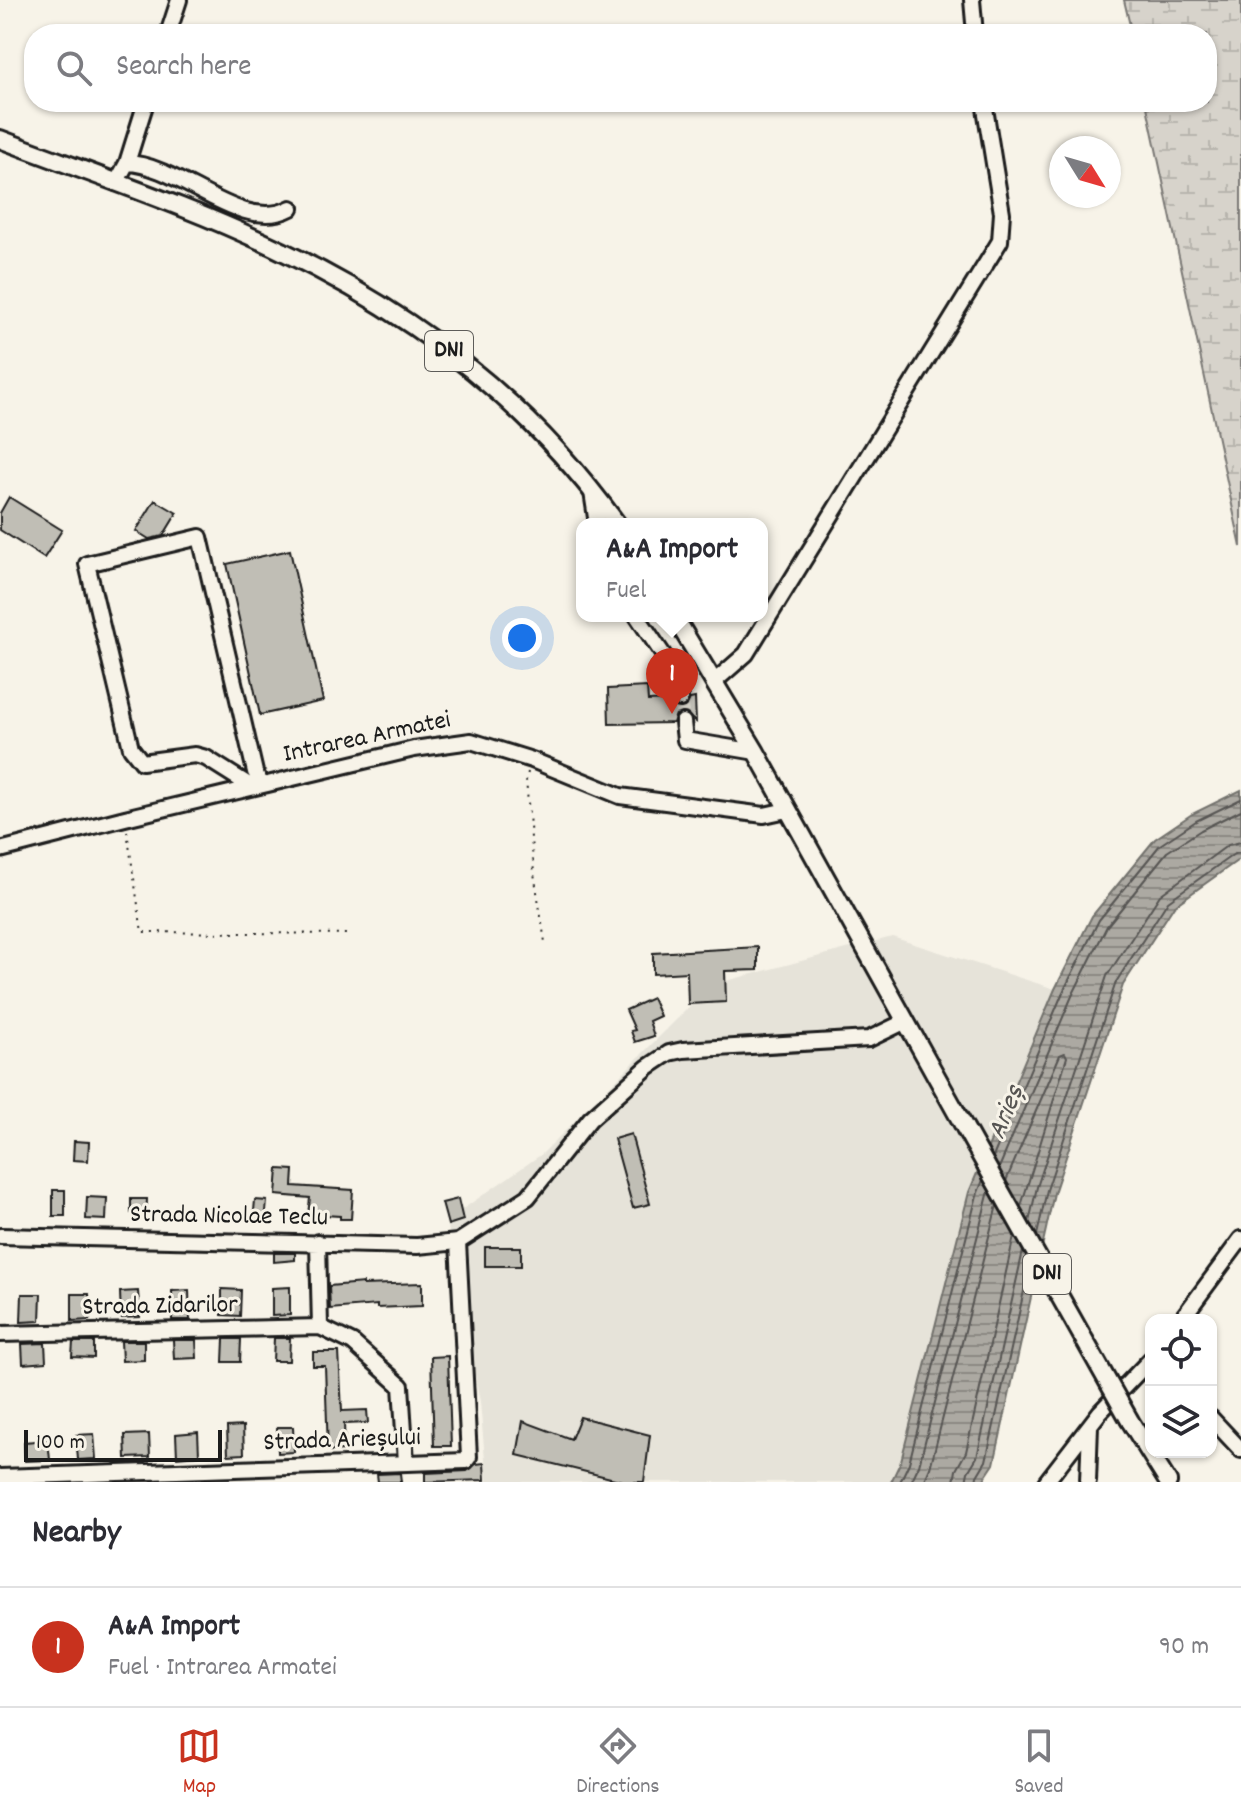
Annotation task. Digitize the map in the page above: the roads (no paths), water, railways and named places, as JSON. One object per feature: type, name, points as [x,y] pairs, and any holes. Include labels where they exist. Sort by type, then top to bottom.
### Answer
[{"type":"main road","name":"DN1","points":[[0,139],[280,250],[345,283],[401,317],[470,367],[534,425],[591,487],[613,518]]},
{"type":"main road","name":"DN1","points":[[678,622],[756,752],[1130,1421],[1168,1482]]},
{"type":"street","points":[[171,24],[179,0]]},
{"type":"street","points":[[972,0],[974,24]]},
{"type":"street","points":[[116,183],[127,163],[143,112]]},
{"type":"street","points":[[768,618],[1000,241],[1002,213],[986,112]]},
{"type":"street","points":[[127,163],[162,170],[226,204],[254,212],[279,215],[291,208]]},
{"type":"street","points":[[591,487],[596,518]]},
{"type":"street","points":[[200,537],[257,786],[195,755],[148,763],[142,762],[136,755],[131,748],[87,564],[200,537]]},
{"type":"street","points":[[641,622],[677,675],[680,699]]},
{"type":"street","points":[[714,682],[746,654],[766,622]]},
{"type":"street","points":[[683,722],[685,740],[756,752]]},
{"type":"street","name":"Intrarea Armatei","points":[[0,850],[257,786],[452,742],[471,741],[532,760],[620,796],[764,815],[787,810]]},
{"type":"street","points":[[458,1242],[528,1197],[590,1119],[648,1067],[669,1053],[869,1039],[906,1021]]},
{"type":"street","name":"Strada Nicolae Teclu","points":[[0,1236],[417,1246],[458,1242]]},
{"type":"street","points":[[1185,1314],[1241,1239]]},
{"type":"street","points":[[318,1242],[320,1327]]},
{"type":"street","name":"Strada Arieșului","points":[[0,1477],[466,1461],[469,1457],[458,1242]]},
{"type":"street","name":"Strada Zidarilor","points":[[0,1334],[320,1327],[353,1343],[401,1386],[406,1462]]},
{"type":"street","points":[[1046,1482],[1100,1412],[1145,1377]]},
{"type":"street","points":[[1217,1424],[1241,1450]]},
{"type":"street","points":[[1088,1482],[1090,1426]]},
{"type":"water","name":"Arieș","points":[[1241,790],[1241,858],[1174,906],[1123,985],[1054,1193],[994,1464],[982,1482],[891,1482],[901,1461],[969,1192],[1055,989],[1092,916],[1155,839],[1192,814]]},
{"type":"tunnel","points":[[680,699],[683,722]]},
{"type":"place","name":"A&A Import","points":[[672,714]]}]
